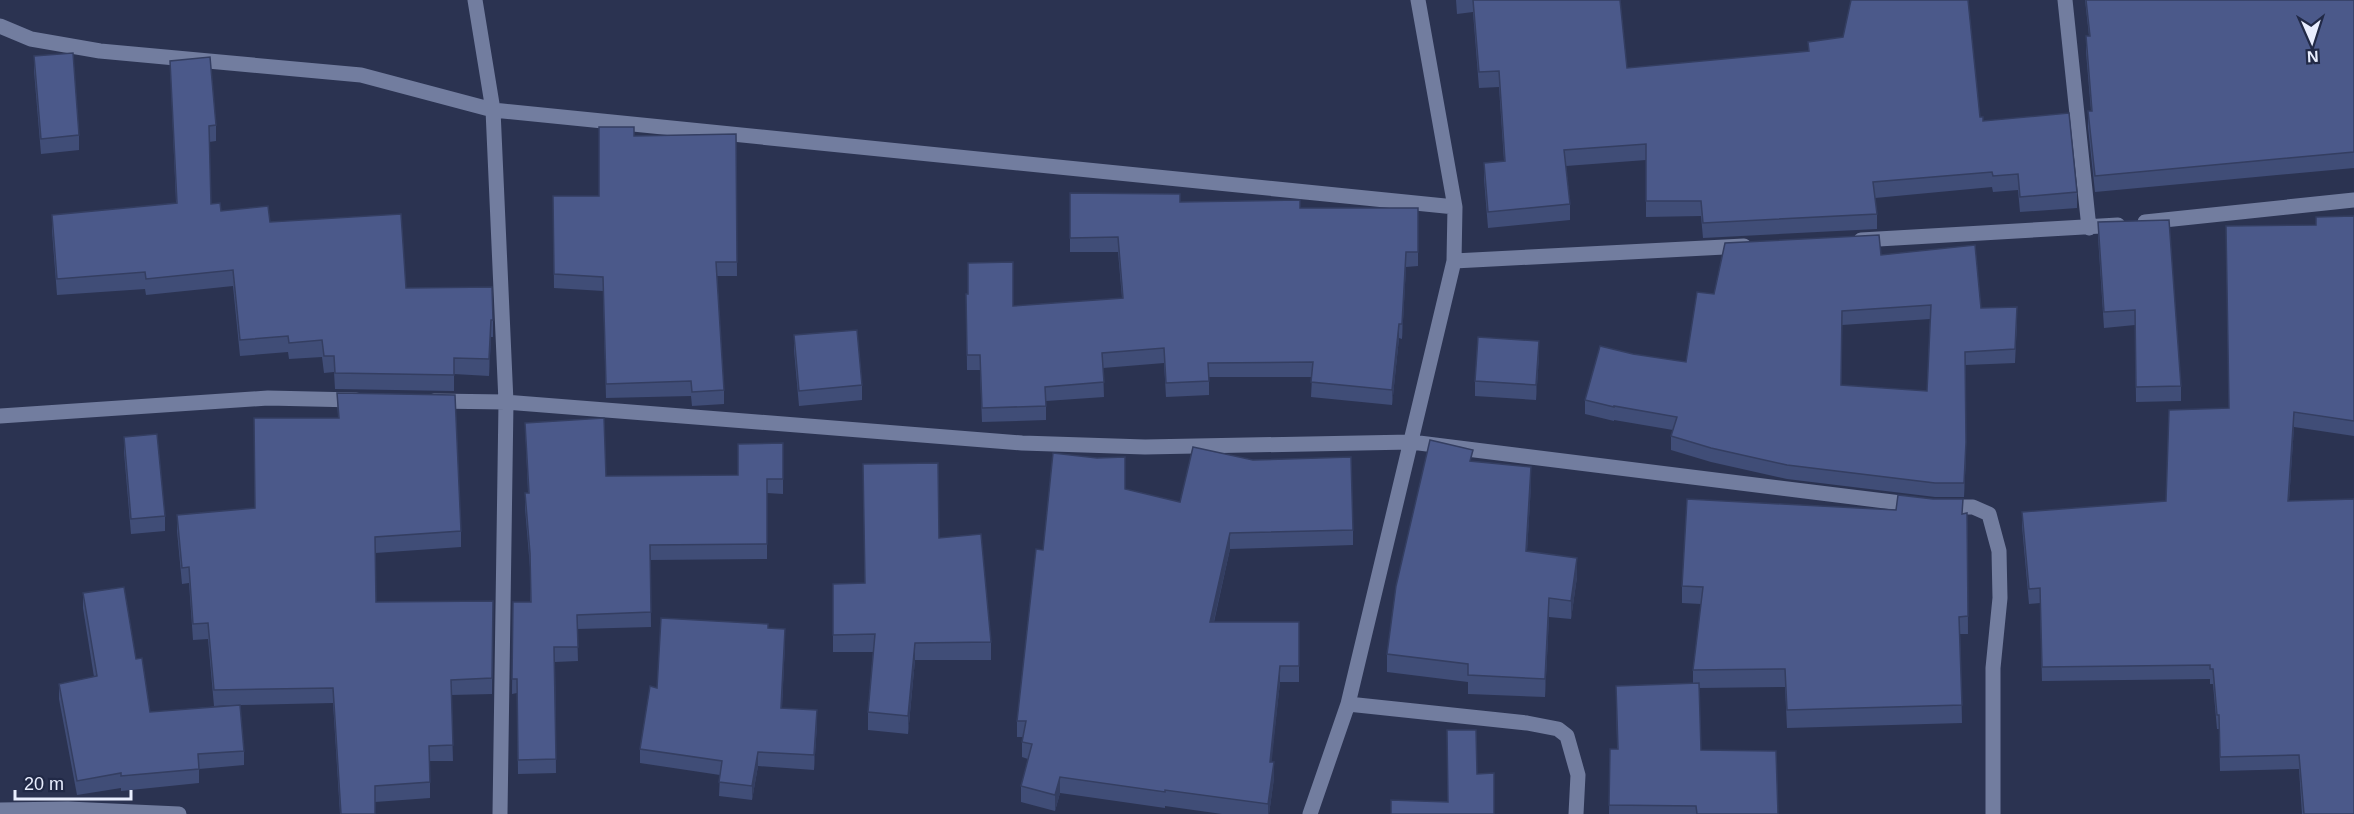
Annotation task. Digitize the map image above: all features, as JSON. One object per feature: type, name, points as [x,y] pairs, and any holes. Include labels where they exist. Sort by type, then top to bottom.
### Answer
[{"type":"street","points":[[475,0],[493,110],[506,402],[500,814]]},
{"type":"street","points":[[1310,814],[1348,704],[1454,261],[1455,207],[1418,0]]},
{"type":"street","points":[[2065,0],[2089,228]]},
{"type":"street","points":[[0,26],[31,39],[100,51],[362,75],[493,110],[1455,207]]},
{"type":"street","points":[[1849,241],[2089,228],[2354,200]]},
{"type":"street","points":[[1454,261],[1765,245]]},
{"type":"street","points":[[0,416],[268,398],[375,400]]},
{"type":"street","points":[[423,401],[506,402],[1022,443],[1145,447],[1412,442],[1934,507],[1973,507],[1989,514],[1999,551],[2000,598],[1994,668],[1993,814]]},
{"type":"street","points":[[1348,704],[1527,723],[1558,729],[1567,736],[1578,774],[1576,814]]},
{"type":"street","points":[[0,810],[179,814]]},
{"type":"building","points":[[1473,0],[1620,0],[1627,68],[1809,51],[1808,42],[1843,37],[1851,0],[1968,0],[1980,117],[1983,117],[1983,121],[2069,113],[2077,192],[2020,197],[2018,174],[1993,176],[1992,172],[1873,182],[1877,214],[1703,223],[1701,201],[1646,201],[1646,144],[1564,150],[1570,204],[1488,212],[1484,163],[1505,161],[1499,71],[1479,72]]},
{"type":"building","points":[[2086,0],[2354,0],[2354,152],[2095,176],[2088,111],[2092,111],[2086,36],[2090,36]]},
{"type":"building","points":[[73,53],[79,135],[41,139],[34,56]]},
{"type":"building","points":[[210,57],[216,125],[209,126],[211,204],[220,203],[221,211],[268,206],[270,222],[401,214],[406,288],[492,287],[493,320],[491,320],[489,359],[454,358],[454,375],[335,373],[334,356],[324,356],[322,340],[289,343],[288,336],[240,340],[233,270],[146,279],[145,272],[57,279],[52,215],[177,203],[170,61]]},
{"type":"building","points":[[599,127],[634,127],[634,136],[736,134],[737,262],[716,262],[724,390],[692,392],[691,381],[606,384],[603,277],[554,274],[553,196],[599,196]]},
{"type":"building","points":[[1070,193],[1180,194],[1180,202],[1300,200],[1300,208],[1418,208],[1418,252],[1406,252],[1402,324],[1399,324],[1392,390],[1311,382],[1313,362],[1208,363],[1209,381],[1166,383],[1164,348],[1102,353],[1104,382],[1045,387],[1046,406],[982,408],[980,355],[967,355],[968,263],[1013,262],[1013,306],[1123,298],[1118,237],[1070,238]]},
{"type":"building","points":[[2354,216],[2354,421],[2294,412],[2288,501],[2354,499],[2354,814],[2304,814],[2299,755],[2220,757],[2219,715],[2217,715],[2213,669],[2210,669],[2210,665],[2042,667],[2040,588],[2029,589],[2022,512],[2166,501],[2169,410],[2229,408],[2226,226],[2316,225],[2316,217]]},
{"type":"building","points":[[2169,220],[2181,386],[2136,387],[2135,310],[2104,312],[2098,222]]},
{"type":"building","points":[[1879,235],[1881,255],[1975,245],[1981,308],[2017,307],[2015,349],[1965,352],[1964,483],[1935,483],[1787,465],[1711,448],[1671,436],[1677,417],[1585,400],[1600,346],[1633,354],[1686,362],[1697,292],[1714,294],[1725,243]],"holes":[[[1931,305],[1927,391],[1841,385],[1842,311]]]},
{"type":"building","points":[[857,330],[862,385],[799,391],[794,335]]},
{"type":"building","points":[[1478,337],[1539,341],[1536,385],[1475,381]]},
{"type":"building","points":[[337,393],[455,395],[461,531],[375,537],[376,602],[493,601],[492,678],[451,680],[453,745],[429,746],[430,782],[375,786],[375,814],[341,814],[333,688],[214,690],[208,623],[193,624],[189,567],[182,568],[177,515],[255,508],[254,418],[339,418]]},
{"type":"building","points":[[604,418],[606,476],[738,475],[738,444],[783,443],[783,479],[767,479],[767,544],[650,545],[651,612],[577,615],[578,647],[554,647],[556,759],[518,760],[517,679],[512,679],[513,602],[531,602],[525,493],[529,493],[525,423]]},
{"type":"building","points":[[157,434],[165,516],[131,519],[124,437]]},
{"type":"building","points":[[1430,440],[1473,450],[1470,461],[1531,467],[1526,551],[1577,558],[1571,601],[1549,598],[1545,679],[1468,675],[1468,664],[1387,654],[1396,586]]},
{"type":"building","points":[[1193,447],[1253,460],[1351,457],[1353,530],[1230,533],[1210,622],[1299,622],[1299,666],[1280,666],[1270,762],[1274,762],[1268,804],[1060,777],[1055,795],[1021,786],[1032,744],[1022,742],[1026,721],[1017,721],[1036,549],[1043,550],[1053,453],[1097,458],[1125,457],[1125,489],[1180,502]]},
{"type":"building","points":[[938,463],[939,538],[981,534],[991,642],[915,643],[908,716],[868,712],[875,634],[833,635],[833,584],[865,583],[863,464]]},
{"type":"building","points":[[1898,495],[1933,499],[1963,499],[1962,514],[1967,513],[1968,616],[1959,617],[1962,705],[1787,710],[1785,669],[1693,670],[1703,587],[1682,586],[1687,499],[1896,510]]},
{"type":"building","points":[[124,587],[136,659],[142,658],[150,712],[240,705],[244,751],[198,754],[199,769],[121,776],[121,773],[77,781],[59,684],[97,676],[83,593]]},
{"type":"building","points":[[661,618],[768,624],[768,628],[785,629],[781,708],[817,710],[814,755],[758,752],[752,786],[719,782],[722,761],[640,749],[650,686],[657,688]]},
{"type":"building","points":[[1699,683],[1701,750],[1776,751],[1778,814],[1697,814],[1696,806],[1609,805],[1610,749],[1618,749],[1616,686]]},
{"type":"building","points":[[1447,730],[1476,730],[1477,774],[1494,773],[1494,814],[1391,814],[1391,800],[1448,802]]}]
